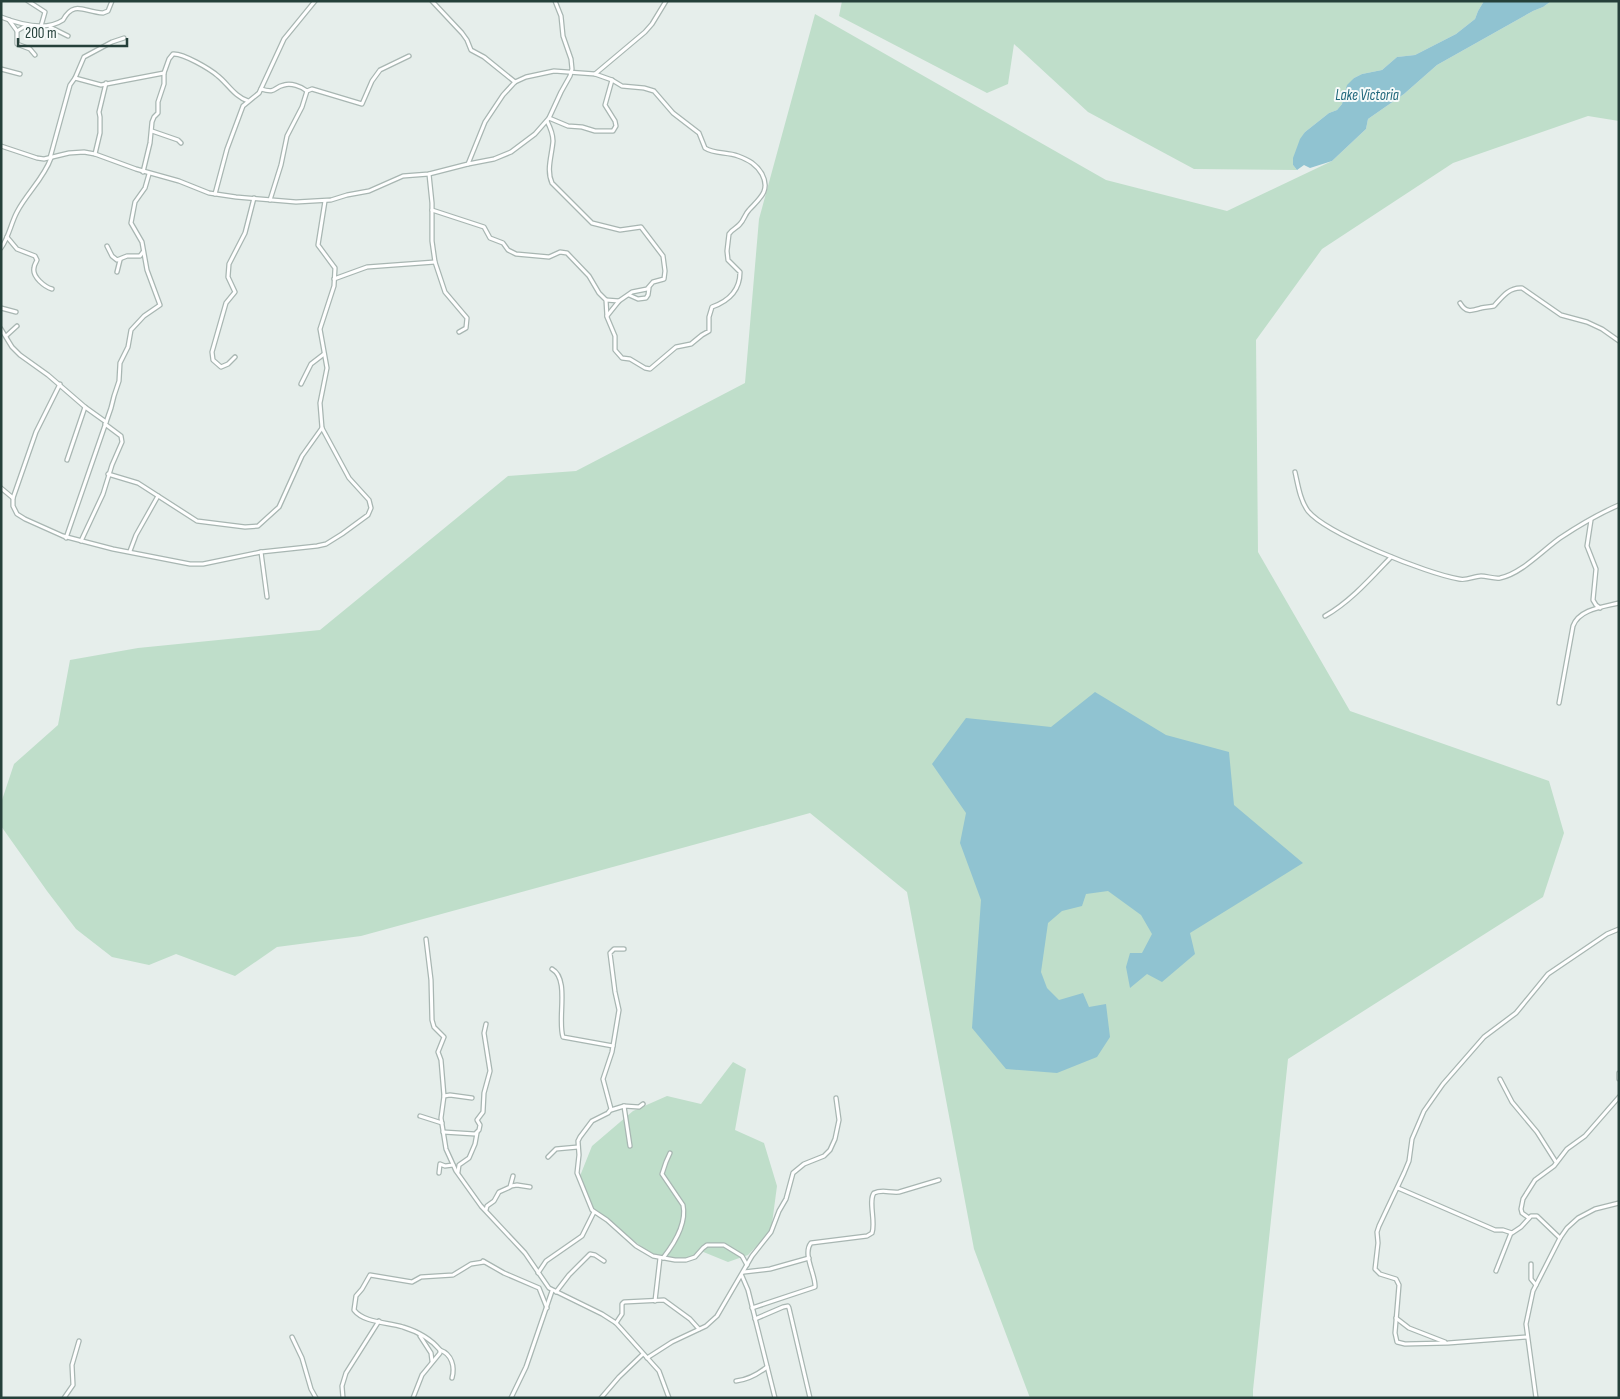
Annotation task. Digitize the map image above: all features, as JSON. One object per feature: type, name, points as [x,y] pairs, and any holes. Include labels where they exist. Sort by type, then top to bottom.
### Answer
[{"type":"street","points":[[28,1],[44,12],[41,26]]},
{"type":"street","points":[[1,17],[27,25],[47,26],[61,22],[66,12],[74,6],[82,6],[97,13],[106,13],[112,1]]},
{"type":"street","points":[[216,194],[227,149],[243,106],[255,97],[261,89],[284,39],[315,1]]},
{"type":"street","points":[[432,1],[468,40],[471,50],[484,57],[514,82]]},
{"type":"street","points":[[1,146],[37,158],[50,158],[68,153],[84,152],[216,194],[296,202],[325,201],[347,194],[369,191],[403,176],[429,174],[468,164],[494,160],[510,152],[535,134],[548,119],[572,72],[571,58],[563,36],[561,16],[555,1]]},
{"type":"street","points":[[595,74],[645,32],[666,1]]},
{"type":"street","points":[[9,20],[17,31],[17,44],[30,49],[35,55]]},
{"type":"street","points":[[17,31],[27,25]]},
{"type":"street","points":[[47,26],[60,30],[68,36]]},
{"type":"street","points":[[1,248],[8,237],[16,213],[44,173],[50,158],[70,85],[84,57],[112,42],[124,38]]},
{"type":"street","points":[[143,172],[153,120],[158,113],[158,102],[164,84],[164,73],[171,55],[176,53],[217,75],[242,99],[248,101]]},
{"type":"street","points":[[307,91],[312,89],[362,104],[372,81],[380,70],[409,56]]},
{"type":"street","points":[[1,69],[20,74]]},
{"type":"street","points":[[468,164],[472,158],[482,127],[514,82],[526,77],[554,71],[595,74],[622,86],[654,91],[673,113],[699,133],[705,148],[709,151],[734,155],[752,162],[760,171],[766,184],[764,194],[748,211],[740,225],[729,234],[727,255],[730,263],[740,272],[739,282],[731,297],[712,307],[709,317],[710,328],[707,333],[691,344],[676,347],[653,367],[648,369],[617,354],[615,350],[615,336],[607,317],[606,300]]},
{"type":"street","points":[[75,78],[96,84],[164,73]]},
{"type":"street","points":[[157,75],[164,78]]},
{"type":"street","points":[[548,119],[568,126],[612,131],[616,126],[615,121],[605,105],[612,80]]},
{"type":"street","points":[[94,154],[100,133],[99,112],[106,83]]},
{"type":"street","points":[[261,89],[272,91],[285,84],[300,86],[307,91]]},
{"type":"street","points":[[270,200],[286,136],[302,107],[307,91]]},
{"type":"street","points":[[242,99],[243,106]]},
{"type":"street","points":[[548,119],[553,139],[550,155],[550,178],[552,183],[592,223],[620,230],[641,227],[663,256],[665,276],[662,281],[651,284],[646,298],[638,299],[629,295]]},
{"type":"street","points":[[152,131],[178,140],[180,143]]},
{"type":"street","points":[[66,538],[106,423],[119,381],[120,363],[128,347],[131,330],[144,316],[160,305],[147,270],[142,242],[132,227],[131,218],[137,198],[145,188],[150,173]]},
{"type":"street","points":[[429,174],[431,185],[432,241],[435,262],[444,292],[467,318],[468,325],[459,332]]},
{"type":"street","points":[[235,357],[228,364],[221,367],[213,360],[212,352],[226,303],[235,292],[228,277],[229,264],[244,233],[254,198]]},
{"type":"street","points":[[60,384],[36,432],[13,498],[14,509],[20,517],[66,538],[190,564],[204,564],[261,552],[326,544],[342,534],[370,513],[371,508],[369,500],[349,478],[322,428],[320,403],[327,373],[320,329],[333,290],[334,279],[334,266],[320,248],[318,242],[325,201]]},
{"type":"street","points":[[432,210],[484,227],[490,238],[503,243],[508,250],[516,254],[549,257],[560,252],[566,252],[589,276],[599,293],[606,300],[619,301]]},
{"type":"street","points":[[8,237],[17,249],[35,256],[37,260],[34,268],[35,275],[45,287],[52,289]]},
{"type":"street","points":[[107,246],[114,259],[120,260],[127,256],[140,256],[143,252]]},
{"type":"street","points":[[116,272],[120,260]]},
{"type":"street","points":[[334,279],[367,267],[435,262]]},
{"type":"street","points":[[1460,303],[1464,309],[1471,311],[1494,306],[1499,298],[1509,291],[1516,287],[1522,288],[1561,315],[1602,328],[1619,341]]},
{"type":"street","points":[[607,317],[619,301],[635,291],[649,288]]},
{"type":"street","points":[[1,308],[16,312]]},
{"type":"street","points":[[6,336],[17,326]]},
{"type":"street","points":[[1,328],[12,347],[20,355],[60,384],[121,436],[122,440],[98,505],[81,541]]},
{"type":"street","points":[[301,384],[311,364],[324,354]]},
{"type":"street","points":[[67,460],[85,407]]},
{"type":"street","points":[[108,474],[138,483],[198,520],[245,527],[258,526],[279,507],[302,456],[322,428]]},
{"type":"street","points":[[1295,472],[1303,503],[1312,514],[1344,534],[1391,557],[1465,580],[1479,576],[1500,578],[1521,568],[1560,538],[1619,505]]},
{"type":"street","points":[[1,488],[13,498]]},
{"type":"street","points":[[130,552],[136,535],[158,496]]},
{"type":"street","points":[[1591,519],[1587,546],[1596,569],[1593,600],[1601,608]]},
{"type":"street","points":[[261,552],[267,597]]},
{"type":"street","points":[[1325,616],[1336,610],[1391,557]]},
{"type":"street","points":[[1559,703],[1575,622],[1578,616],[1619,603]]},
{"type":"street","points":[[1527,1337],[1448,1343],[1401,1344],[1395,1338],[1398,1282],[1378,1272],[1375,1266],[1378,1244],[1377,1232],[1409,1161],[1415,1133],[1424,1111],[1443,1084],[1484,1037],[1516,1013],[1537,985],[1548,974],[1607,934],[1619,929]]},
{"type":"street","points":[[426,939],[432,980],[432,1020],[434,1027],[444,1037],[438,1052],[441,1060],[444,1096],[441,1111],[446,1149],[453,1166],[481,1206],[525,1253],[543,1281],[554,1291],[602,1314],[616,1323],[659,1372],[669,1398]]},
{"type":"street","points":[[610,1110],[611,1107],[603,1079],[613,1046],[619,1010],[614,992],[610,953],[614,949],[624,949]]},
{"type":"street","points":[[552,969],[560,977],[562,983],[560,1009],[563,1037],[613,1046]]},
{"type":"street","points":[[459,1175],[458,1167],[469,1158],[475,1144],[480,1128],[477,1120],[483,1112],[484,1093],[490,1071],[484,1033],[486,1024]]},
{"type":"street","points":[[1619,1073],[1619,1079]]},
{"type":"street","points":[[1500,1079],[1512,1102],[1537,1132],[1556,1163]]},
{"type":"street","points":[[444,1096],[472,1098]]},
{"type":"street","points":[[1529,1218],[1522,1213],[1521,1209],[1523,1199],[1535,1180],[1556,1163],[1567,1149],[1585,1136],[1619,1097]]},
{"type":"street","points":[[646,1358],[713,1321],[747,1265],[775,1225],[786,1198],[793,1173],[804,1164],[824,1156],[830,1150],[835,1139],[839,1120],[836,1098]]},
{"type":"street","points":[[643,1104],[639,1107],[624,1106],[610,1110],[608,1113],[592,1120],[580,1136],[578,1176],[590,1208],[636,1246],[653,1256],[675,1260],[690,1259],[708,1245],[724,1245],[742,1256],[747,1265]]},
{"type":"street","points":[[624,1106],[630,1146]]},
{"type":"street","points":[[420,1116],[442,1123]]},
{"type":"street","points":[[443,1132],[477,1133]]},
{"type":"street","points":[[548,1157],[556,1149],[578,1148]]},
{"type":"street","points":[[655,1301],[661,1258],[679,1232],[684,1210],[683,1204],[662,1174],[670,1153]]},
{"type":"street","points":[[439,1173],[440,1164],[453,1166]]},
{"type":"street","points":[[510,1187],[513,1176]]},
{"type":"street","points":[[752,1308],[815,1287],[808,1248],[811,1243],[866,1236],[872,1233],[874,1227],[871,1198],[874,1192],[899,1192],[939,1180]]},
{"type":"street","points":[[486,1210],[487,1206],[494,1201],[499,1192],[517,1185],[530,1187]]},
{"type":"street","points":[[1398,1188],[1479,1224],[1511,1233]]},
{"type":"street","points":[[1536,1398],[1527,1337],[1528,1309],[1536,1285],[1567,1228],[1578,1218],[1599,1207],[1619,1205]]},
{"type":"street","points":[[538,1273],[546,1261],[582,1236],[594,1212]]},
{"type":"street","points":[[1496,1272],[1511,1233],[1522,1227],[1529,1218],[1537,1216],[1560,1238]]},
{"type":"street","points":[[511,1398],[526,1367],[554,1291],[590,1254],[604,1261]]},
{"type":"street","points":[[742,1274],[809,1258]]},
{"type":"street","points":[[452,1378],[454,1371],[448,1355],[420,1334],[403,1327],[361,1317],[354,1310],[356,1296],[362,1290],[370,1275],[412,1282],[421,1277],[453,1275],[471,1264],[483,1261],[539,1288],[547,1308]]},
{"type":"street","points":[[1531,1264],[1531,1279],[1536,1285]]},
{"type":"street","points":[[742,1274],[775,1398]]},
{"type":"street","points":[[539,1288],[543,1281]]},
{"type":"street","points":[[616,1323],[622,1314],[622,1304],[624,1302],[660,1300],[668,1302],[690,1319],[699,1329]]},
{"type":"street","points":[[754,1319],[788,1306],[810,1398]]},
{"type":"street","points":[[1396,1318],[1404,1325],[1448,1343]]},
{"type":"street","points":[[343,1398],[342,1383],[346,1372],[379,1321]]},
{"type":"street","points":[[420,1334],[431,1353],[432,1362]]},
{"type":"street","points":[[292,1338],[302,1358],[311,1389],[316,1398]]},
{"type":"street","points":[[64,1398],[73,1386],[72,1365],[79,1341]]},
{"type":"street","points":[[413,1398],[422,1376],[440,1353],[440,1350]]},
{"type":"street","points":[[601,1398],[643,1354]]},
{"type":"street","points":[[736,1381],[741,1381],[767,1367]]},
{"type":"green space","points":[[842,1],[1484,1],[1475,19],[1456,34],[1415,55],[1397,57],[1382,70],[1362,74],[1354,78],[1344,94],[1342,104],[1337,110],[1329,113],[1305,132],[1293,165],[1297,170],[1194,169],[1088,112],[1014,44],[1008,84],[987,93],[839,16]]},
{"type":"green space","points":[[1619,1],[1619,121],[1588,116],[1453,163],[1322,249],[1256,340],[1258,552],[1350,711],[1549,781],[1564,833],[1543,897],[1288,1059],[1253,1398],[1030,1398],[974,1249],[907,892],[810,813],[361,936],[277,947],[235,976],[176,954],[149,965],[112,957],[76,929],[1,826],[1,803],[14,764],[58,725],[70,660],[138,648],[320,630],[508,476],[576,471],[745,383],[759,219],[815,14],[1106,180],[1227,211],[1332,161],[1366,129],[1368,119],[1404,94],[1437,65],[1550,2]]},
{"type":"green space","points":[[733,1062],[746,1069],[735,1130],[764,1143],[777,1186],[771,1231],[748,1255],[728,1262],[701,1251],[692,1258],[680,1259],[651,1254],[594,1210],[580,1176],[592,1146],[633,1111],[667,1096],[701,1104]]},
{"type":"water","name":"Lake Victoria","points":[[1484,1],[1560,1],[1550,2],[1437,65],[1404,94],[1368,119],[1366,129],[1332,161],[1310,168],[1304,165],[1297,170],[1293,165],[1293,158],[1300,139],[1305,132],[1329,113],[1337,110],[1342,104],[1347,85],[1354,78],[1362,74],[1382,70],[1397,57],[1415,55],[1456,34],[1475,19]]},
{"type":"water","points":[[1095,692],[1166,735],[1229,752],[1234,805],[1303,863],[1190,933],[1195,954],[1162,982],[1147,974],[1130,988],[1126,967],[1130,953],[1142,953],[1152,934],[1141,915],[1108,891],[1086,894],[1082,906],[1062,911],[1048,923],[1041,972],[1047,988],[1059,1000],[1083,993],[1089,1007],[1106,1004],[1110,1037],[1097,1057],[1057,1073],[1006,1069],[972,1028],[981,900],[960,843],[966,813],[932,764],[966,718],[1051,727]]}]
